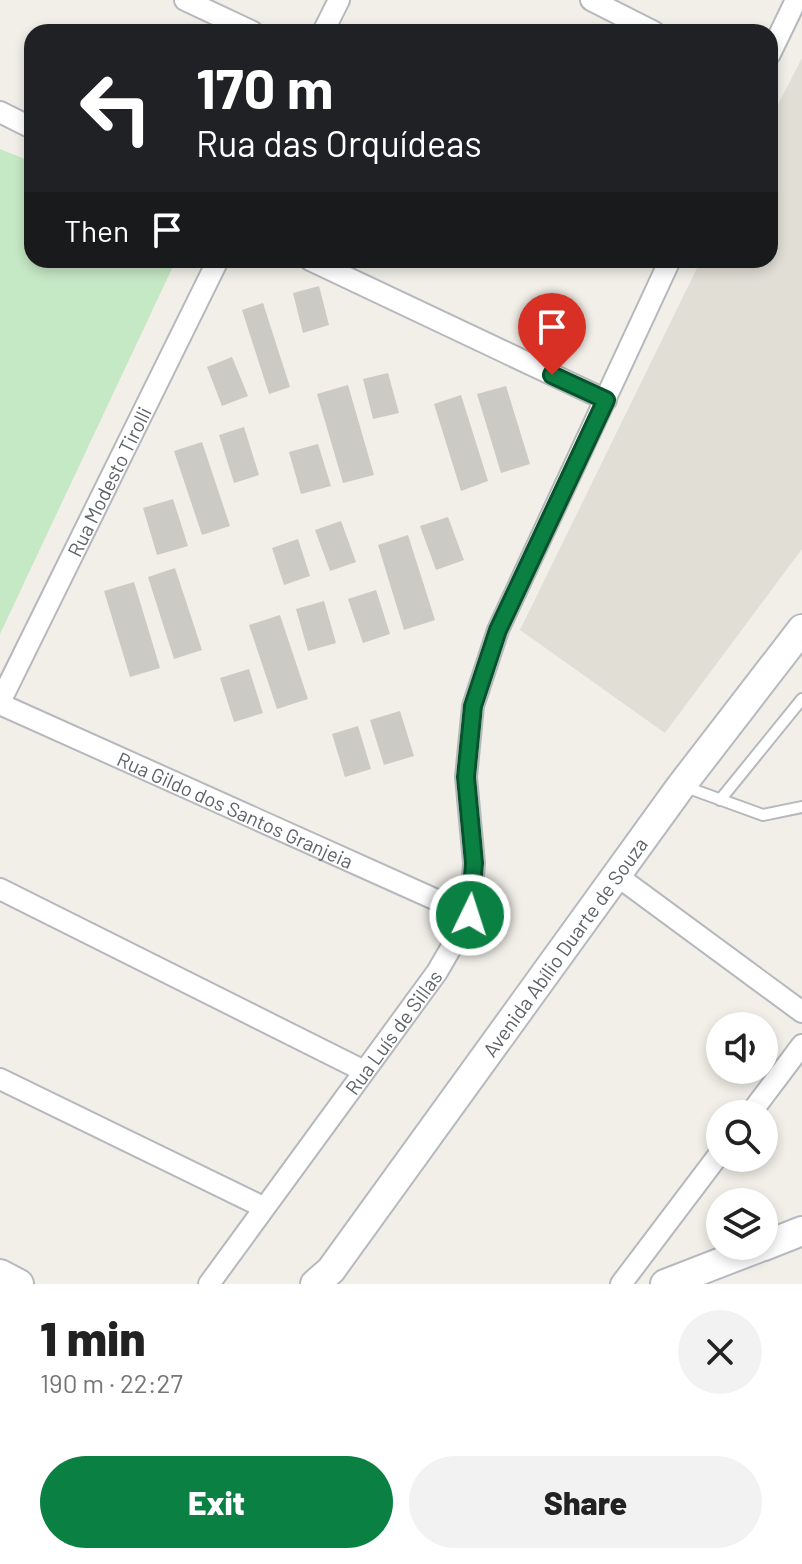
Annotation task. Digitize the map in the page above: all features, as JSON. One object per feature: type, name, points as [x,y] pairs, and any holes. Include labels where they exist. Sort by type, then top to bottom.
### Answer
[{"type":"main road","name":"Avenida Abílio Duarte de Souza","points":[[323,1279],[681,786],[800,634]]},
{"type":"main road","points":[[778,1240],[802,1231]]},
{"type":"main road","points":[[677,1282],[730,1260]]},
{"type":"main road","points":[[0,1274],[19,1284]]},
{"type":"street","points":[[185,0],[236,24]]},
{"type":"street","points":[[327,24],[339,0]]},
{"type":"street","points":[[591,0],[638,24]]},
{"type":"street","points":[[778,37],[796,0]]},
{"type":"street","points":[[0,112],[24,124]]},
{"type":"street","name":"Rua Modesto Tirolli","points":[[0,703],[214,268]]},
{"type":"street","points":[[327,268],[606,400]]},
{"type":"street","name":"Rua Luís de Sillas","points":[[209,1284],[437,972],[470,915],[474,863],[466,777],[473,706],[498,630],[666,268]]},
{"type":"street","name":"Rua Gildo dos Santos Granjeia","points":[[0,703],[470,915]]},
{"type":"street","points":[[616,875],[802,1012]]},
{"type":"street","points":[[0,889],[364,1071]]},
{"type":"street","points":[[761,1100],[802,1045]]},
{"type":"street","points":[[0,1079],[263,1207]]},
{"type":"street","points":[[621,1284],[706,1172]]},
{"type":"lane","points":[[720,800],[802,699]]},
{"type":"lane","points":[[681,786],[763,815],[802,807]]},
{"type":"shaded area","points":[[802,58],[802,549],[665,733],[520,630],[697,268],[778,268],[778,104]]},
{"type":"green space","points":[[0,149],[24,159],[24,268],[172,268],[0,634]]},
{"type":"building","points":[[319,286],[329,325],[303,333],[293,293]]},
{"type":"building","points":[[263,303],[290,387],[269,394],[242,310]]},
{"type":"building","points":[[232,357],[248,396],[222,406],[207,367]]},
{"type":"building","points":[[388,373],[399,413],[373,419],[363,379]]},
{"type":"building","points":[[348,385],[374,475],[343,483],[317,394]]},
{"type":"building","points":[[506,386],[530,464],[501,473],[477,394]]},
{"type":"building","points":[[461,395],[488,481],[461,491],[434,404]]},
{"type":"building","points":[[244,427],[259,475],[234,483],[219,435]]},
{"type":"building","points":[[202,442],[230,526],[202,535],[174,451]]},
{"type":"building","points":[[318,444],[331,486],[301,494],[289,452]]},
{"type":"building","points":[[173,499],[188,546],[157,555],[143,508]]},
{"type":"building","points":[[448,517],[464,560],[436,570],[420,526]]},
{"type":"building","points":[[341,521],[356,562],[330,571],[315,530]]},
{"type":"building","points":[[408,535],[435,620],[404,630],[378,545]]},
{"type":"building","points":[[298,539],[310,576],[284,585],[272,548]]},
{"type":"building","points":[[175,568],[202,650],[174,659],[148,577]]},
{"type":"building","points":[[134,582],[160,668],[130,677],[104,591]]},
{"type":"building","points":[[376,590],[390,634],[363,643],[348,599]]},
{"type":"building","points":[[324,601],[336,643],[308,651],[296,609]]},
{"type":"building","points":[[280,615],[308,699],[277,709],[249,625]]},
{"type":"building","points":[[249,669],[263,713],[234,722],[220,678]]},
{"type":"building","points":[[400,711],[414,756],[384,765],[370,720]]},
{"type":"building","points":[[358,726],[371,769],[345,777],[332,734]]},
{"type":"route","points":[[470,915],[474,863],[466,777],[473,706],[498,630],[606,400],[552,375]]}]
